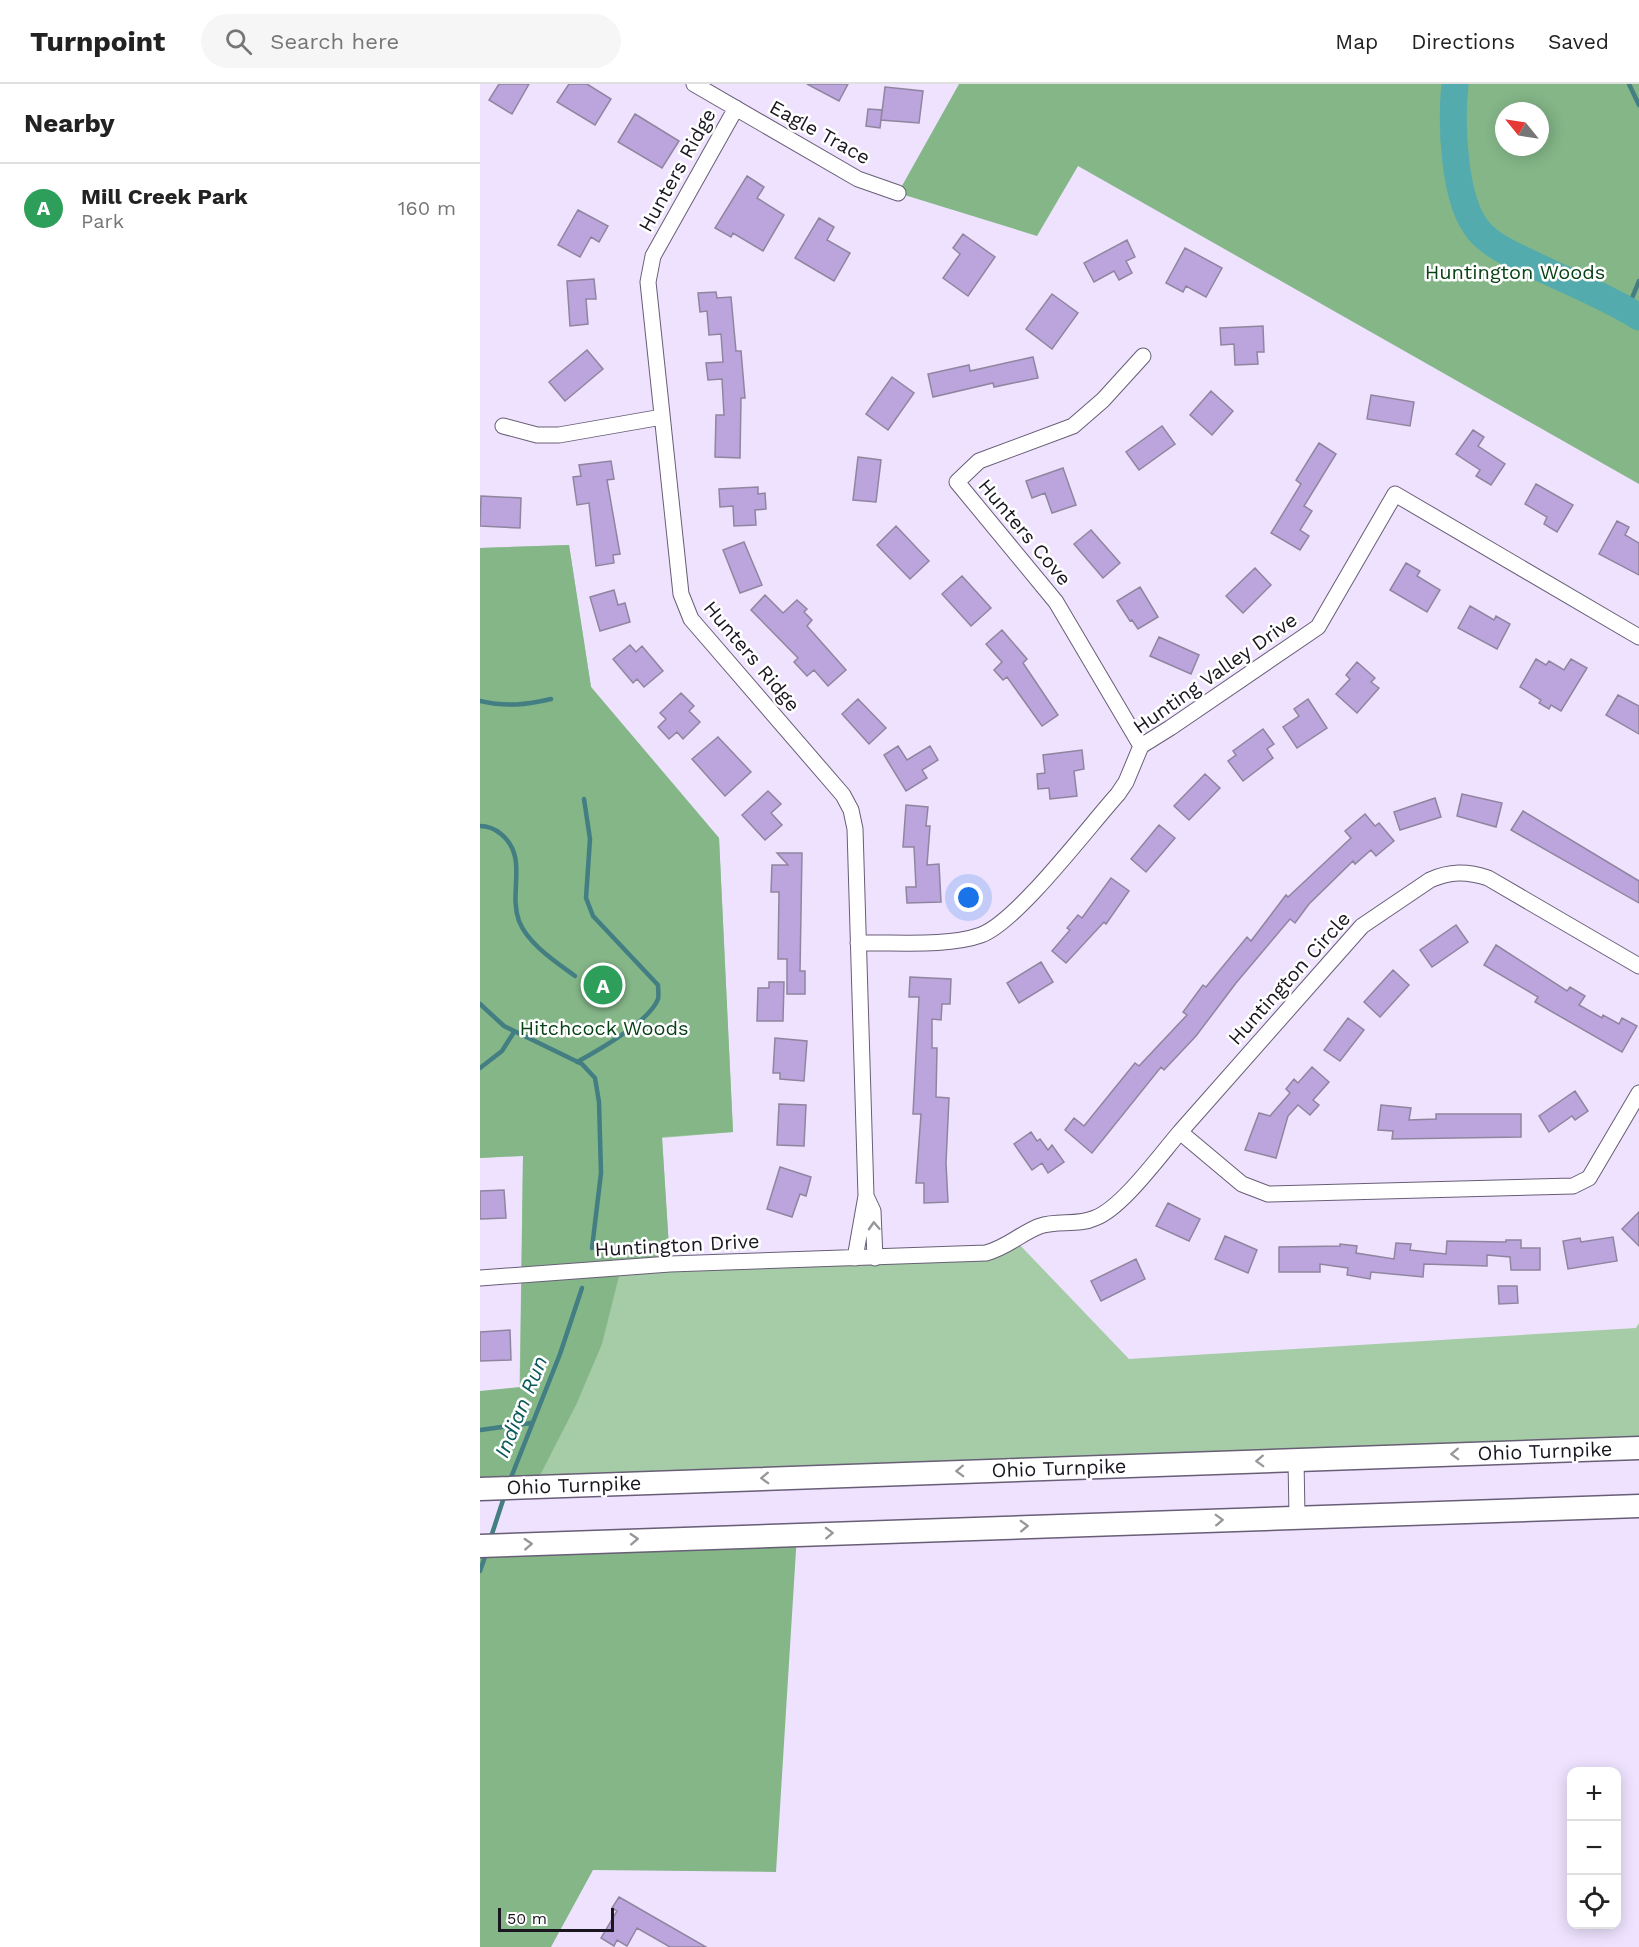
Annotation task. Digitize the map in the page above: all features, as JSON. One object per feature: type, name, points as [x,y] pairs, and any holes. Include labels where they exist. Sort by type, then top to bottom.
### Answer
[{"type":"highway","name":"Ohio Turnpike","points":[[480,1489],[1639,1448]]},
{"type":"highway","points":[[480,1546],[1639,1506]]},
{"type":"street","name":"Eagle Trace","points":[[694,84],[858,179],[898,193]]},
{"type":"street","name":"Hunters Ridge","points":[[736,108],[653,256],[648,282],[681,594],[685,609],[691,619],[843,795],[851,810],[855,829],[866,1196],[855,1258]]},
{"type":"street","name":"Hunters Cove","points":[[1141,746],[1056,602],[957,482],[979,461],[1073,426],[1103,400],[1143,356]]},
{"type":"street","points":[[503,426],[537,435],[560,435],[662,417]]},
{"type":"street","name":"Hunting Valley Drive","points":[[858,943],[964,939],[1000,925],[1118,794],[1126,782],[1141,746],[1318,627],[1395,494],[1639,637]]},
{"type":"street","name":"Huntington Circle","points":[[875,1258],[986,1253],[1002,1249],[1042,1225],[1095,1219],[1117,1204],[1362,926],[1430,880],[1442,875],[1473,873],[1488,878],[1639,966]]},
{"type":"street","points":[[1180,1132],[1242,1184],[1268,1194],[1573,1186],[1588,1179],[1639,1093]]},
{"type":"street","name":"Hunters Ridge","points":[[866,1196],[873,1211],[875,1258]]},
{"type":"street","name":"Huntington Drive","points":[[480,1278],[670,1264],[875,1258]]},
{"type":"street","points":[[1296,1459],[1297,1517]]},
{"type":"green space","name":"Huntington Woods","points":[[959,84],[1639,84],[1639,484],[1078,166],[1037,236],[898,193]]},
{"type":"green space","name":"Hitchcock Woods","points":[[569,545],[591,687],[719,838],[733,1132],[662,1138],[670,1264],[986,1253],[1016,1241],[1129,1359],[1636,1328],[1639,1323],[1639,1448],[518,1487],[523,1155],[480,1158],[480,548]]},
{"type":"green space","points":[[569,545],[591,687],[719,838],[733,1132],[662,1137],[670,1264],[621,1268],[602,1344],[576,1405],[534,1487],[480,1489],[480,1391],[520,1387],[523,1156],[480,1158],[480,548]]},
{"type":"green space","points":[[797,1534],[776,1872],[593,1870],[551,1947],[480,1947],[480,1546]]},
{"type":"building","points":[[499,84],[529,84],[512,114],[489,100]]},
{"type":"building","points":[[569,84],[587,84],[611,99],[595,125],[557,102]]},
{"type":"building","points":[[807,84],[848,84],[839,101]]},
{"type":"building","points":[[885,87],[923,91],[919,123],[881,120]]},
{"type":"building","points":[[868,109],[882,110],[880,128],[866,126]]},
{"type":"building","points":[[635,114],[679,141],[662,168],[618,142]]},
{"type":"building","points":[[747,176],[764,187],[757,198],[784,215],[763,251],[733,233],[731,237],[715,228]]},
{"type":"building","points":[[578,210],[608,226],[599,242],[591,237],[580,257],[558,245]]},
{"type":"building","points":[[819,218],[834,227],[827,240],[850,253],[834,281],[795,258]]},
{"type":"building","points":[[963,234],[995,257],[968,296],[943,278],[960,254],[953,248]]},
{"type":"building","points":[[1127,240],[1135,257],[1126,261],[1132,273],[1119,280],[1114,271],[1094,282],[1084,263]]},
{"type":"building","points":[[1185,248],[1222,268],[1206,297],[1186,286],[1183,292],[1166,283]]},
{"type":"building","points":[[594,279],[596,299],[586,299],[588,324],[570,326],[567,281]]},
{"type":"building","points":[[716,292],[717,298],[731,297],[736,351],[741,351],[745,398],[741,398],[740,458],[715,457],[716,415],[724,415],[722,379],[708,380],[706,363],[723,362],[721,334],[709,335],[707,311],[700,312],[698,293]]},
{"type":"building","points":[[1052,294],[1078,313],[1052,349],[1026,329]]},
{"type":"building","points":[[1263,326],[1264,352],[1257,352],[1258,364],[1235,365],[1234,344],[1221,345],[1220,328]]},
{"type":"building","points":[[587,350],[603,369],[565,401],[549,382]]},
{"type":"building","points":[[1033,357],[1038,378],[994,387],[993,383],[933,397],[928,374],[969,365],[970,371]]},
{"type":"building","points":[[892,377],[914,393],[888,430],[866,414]]},
{"type":"building","points":[[1211,391],[1233,411],[1212,435],[1190,415]]},
{"type":"building","points":[[1371,395],[1414,402],[1410,426],[1367,419]]},
{"type":"building","points":[[1162,426],[1175,444],[1139,470],[1126,452]]},
{"type":"building","points":[[1473,430],[1484,437],[1478,446],[1505,464],[1491,485],[1476,476],[1480,470],[1456,454]]},
{"type":"building","points":[[1319,443],[1336,454],[1304,506],[1312,511],[1300,530],[1309,536],[1300,550],[1271,533],[1301,484],[1296,480]]},
{"type":"building","points":[[858,457],[881,460],[876,502],[853,500]]},
{"type":"building","points":[[611,461],[614,479],[607,480],[620,554],[613,555],[614,563],[596,566],[589,503],[577,505],[573,477],[581,476],[579,465]]},
{"type":"building","points":[[1063,468],[1076,505],[1052,513],[1045,493],[1032,498],[1026,481]]},
{"type":"building","points":[[1536,484],[1573,505],[1557,532],[1544,524],[1547,517],[1525,504]]},
{"type":"building","points":[[758,487],[758,494],[765,493],[766,509],[755,510],[756,525],[734,526],[733,506],[720,507],[719,489]]},
{"type":"building","points":[[481,496],[521,498],[520,528],[480,526]]},
{"type":"building","points":[[1617,521],[1629,527],[1625,535],[1639,543],[1639,575],[1599,554]]},
{"type":"building","points":[[896,526],[929,561],[910,579],[877,545]]},
{"type":"building","points":[[1091,530],[1120,563],[1103,578],[1074,544]]},
{"type":"building","points":[[744,542],[762,585],[740,593],[723,550]]},
{"type":"building","points":[[1406,563],[1420,571],[1417,576],[1440,590],[1427,612],[1390,590]]},
{"type":"building","points":[[1255,568],[1271,585],[1243,613],[1226,596]]},
{"type":"building","points":[[962,576],[991,608],[971,626],[942,594]]},
{"type":"building","points":[[1140,587],[1158,617],[1138,629],[1117,601]]},
{"type":"building","points":[[614,590],[618,605],[625,603],[630,622],[600,631],[590,597]]},
{"type":"building","points":[[765,595],[783,613],[797,600],[807,609],[804,612],[812,620],[807,626],[846,670],[828,686],[814,670],[807,676],[794,662],[798,658],[751,610]]},
{"type":"building","points":[[1470,606],[1494,620],[1496,616],[1510,624],[1497,649],[1458,628]]},
{"type":"building","points":[[1002,630],[1027,659],[1023,663],[1058,715],[1042,726],[1007,677],[1003,680],[994,670],[1002,662],[986,644]]},
{"type":"building","points":[[1159,637],[1199,655],[1191,674],[1150,656]]},
{"type":"building","points":[[630,645],[636,652],[642,646],[663,671],[644,687],[637,679],[633,683],[613,659]]},
{"type":"building","points":[[1536,659],[1546,665],[1549,661],[1564,670],[1571,659],[1587,668],[1561,711],[1551,705],[1549,709],[1539,703],[1541,700],[1520,687]]},
{"type":"building","points":[[1357,662],[1375,678],[1371,682],[1379,688],[1357,713],[1336,694],[1350,679],[1346,675]]},
{"type":"building","points":[[681,693],[694,706],[689,711],[700,722],[683,739],[677,732],[669,739],[658,727],[666,719],[660,713]]},
{"type":"building","points":[[1618,695],[1639,706],[1639,734],[1606,715]]},
{"type":"building","points":[[858,699],[886,728],[869,744],[842,714]]},
{"type":"building","points":[[1308,699],[1327,728],[1297,748],[1283,727],[1299,716],[1294,709]]},
{"type":"building","points":[[1263,729],[1274,744],[1267,749],[1273,758],[1243,781],[1228,761],[1236,755],[1233,751]]},
{"type":"building","points":[[718,737],[751,772],[725,796],[692,759]]},
{"type":"building","points":[[898,746],[907,760],[930,746],[938,760],[922,770],[927,778],[906,791],[884,755]]},
{"type":"building","points":[[1082,750],[1084,769],[1074,771],[1077,796],[1050,799],[1049,788],[1038,789],[1037,774],[1045,773],[1043,755]]},
{"type":"building","points":[[1205,774],[1220,788],[1189,820],[1174,806]]},
{"type":"building","points":[[768,791],[781,804],[771,813],[782,825],[765,840],[742,815]]},
{"type":"building","points":[[1462,794],[1502,803],[1496,827],[1457,816]]},
{"type":"building","points":[[1435,798],[1441,817],[1400,830],[1394,812]]},
{"type":"building","points":[[906,805],[928,807],[926,826],[930,826],[927,865],[939,864],[941,902],[907,903],[906,887],[916,887],[914,847],[903,847]]},
{"type":"building","points":[[1523,811],[1639,881],[1639,903],[1511,830]]},
{"type":"building","points":[[1365,814],[1375,826],[1379,823],[1394,841],[1376,856],[1371,850],[1355,864],[1353,861],[1309,904],[1295,923],[1290,919],[1236,983],[1196,1036],[1164,1070],[1161,1067],[1092,1153],[1065,1130],[1074,1118],[1084,1126],[1135,1063],[1139,1066],[1187,1015],[1183,1012],[1203,985],[1206,987],[1247,937],[1251,941],[1286,895],[1288,897],[1351,838],[1345,831]]},
{"type":"building","points":[[1159,825],[1175,838],[1146,872],[1131,859]]},
{"type":"building","points":[[777,853],[802,853],[800,971],[805,971],[805,994],[787,994],[787,959],[778,959],[779,892],[771,892],[772,865],[788,865]]},
{"type":"building","points":[[1111,878],[1129,891],[1106,924],[1104,922],[1066,963],[1052,951],[1070,930],[1067,928],[1078,915],[1082,918]]},
{"type":"building","points":[[1456,925],[1468,942],[1432,967],[1420,950]]},
{"type":"building","points":[[1496,945],[1567,991],[1570,987],[1585,996],[1579,1005],[1602,1018],[1603,1015],[1619,1024],[1622,1018],[1637,1026],[1622,1052],[1535,1002],[1538,997],[1484,965]]},
{"type":"building","points":[[1041,962],[1053,982],[1019,1003],[1007,983]]},
{"type":"building","points":[[1393,970],[1409,985],[1380,1017],[1364,1002]]},
{"type":"building","points":[[910,977],[951,979],[950,1004],[942,1004],[941,1020],[932,1019],[932,1048],[937,1048],[936,1097],[949,1098],[946,1163],[948,1202],[924,1203],[924,1183],[916,1183],[921,1114],[913,1114],[919,997],[909,997]]},
{"type":"building","points":[[769,982],[784,982],[783,1021],[757,1021],[758,988],[769,988]]},
{"type":"building","points":[[1348,1018],[1364,1030],[1340,1061],[1324,1050]]},
{"type":"building","points":[[775,1038],[807,1041],[804,1081],[780,1079],[780,1073],[773,1073]]},
{"type":"building","points":[[1312,1067],[1329,1082],[1313,1100],[1319,1105],[1310,1115],[1298,1105],[1288,1116],[1276,1158],[1245,1150],[1259,1113],[1270,1116],[1290,1093],[1286,1089],[1294,1079],[1298,1083]]},
{"type":"building","points":[[1575,1091],[1588,1111],[1575,1120],[1572,1116],[1549,1132],[1539,1116]]},
{"type":"building","points":[[779,1104],[806,1105],[804,1146],[777,1145]]},
{"type":"building","points":[[1381,1105],[1411,1108],[1409,1120],[1436,1119],[1436,1114],[1521,1114],[1521,1137],[1392,1139],[1393,1131],[1378,1130]]},
{"type":"building","points":[[1031,1132],[1037,1141],[1040,1139],[1048,1150],[1052,1145],[1064,1162],[1048,1173],[1042,1163],[1032,1170],[1014,1144]]},
{"type":"building","points":[[780,1167],[811,1177],[806,1196],[800,1194],[792,1217],[767,1209]]},
{"type":"building","points":[[504,1190],[506,1218],[480,1219],[480,1191]]},
{"type":"building","points":[[1168,1203],[1200,1219],[1189,1241],[1156,1226]]},
{"type":"building","points":[[1639,1212],[1639,1246],[1622,1229]]},
{"type":"building","points":[[1225,1236],[1257,1250],[1248,1273],[1215,1259]]},
{"type":"building","points":[[1613,1237],[1617,1261],[1568,1269],[1563,1241],[1580,1238],[1581,1242]]},
{"type":"building","points":[[1506,1240],[1521,1240],[1521,1248],[1540,1248],[1540,1270],[1511,1270],[1510,1257],[1487,1255],[1487,1266],[1424,1264],[1423,1277],[1371,1272],[1370,1279],[1347,1275],[1348,1268],[1320,1264],[1320,1272],[1279,1272],[1279,1247],[1340,1246],[1340,1244],[1357,1246],[1356,1253],[1394,1259],[1396,1243],[1411,1244],[1410,1250],[1446,1254],[1447,1241],[1506,1242]]},
{"type":"building","points":[[1136,1259],[1145,1279],[1101,1301],[1091,1281]]},
{"type":"building","points":[[1498,1286],[1517,1286],[1518,1303],[1499,1304]]},
{"type":"building","points":[[510,1330],[511,1360],[480,1361],[480,1332]]},
{"type":"building","points":[[619,1897],[706,1947],[670,1947],[637,1928],[627,1946],[617,1940],[614,1946],[601,1938],[617,1911],[612,1908]]},
{"type":"waterway","points":[[1455,84],[1453,119],[1459,181],[1470,218],[1479,231],[1508,253],[1599,295],[1639,317]]},
{"type":"waterway","points":[[1629,84],[1639,105]]},
{"type":"waterway","points":[[1627,310],[1639,281]]},
{"type":"waterway","points":[[480,701],[516,704],[551,699]]},
{"type":"waterway","points":[[577,1062],[634,1026],[645,1017],[658,999],[658,985],[593,916],[586,898],[590,839],[584,799]]},
{"type":"waterway","points":[[480,826],[491,828],[501,834],[514,853],[516,910],[523,929],[543,952],[575,976]]},
{"type":"waterway","name":"Indian Run","points":[[480,1004],[504,1026],[582,1064],[595,1078],[599,1102],[601,1173],[592,1248]]},
{"type":"waterway","points":[[480,1068],[502,1051],[514,1032]]},
{"type":"waterway","name":"Indian Run","points":[[510,1480],[560,1354],[582,1288]]},
{"type":"waterway","points":[[480,1430],[531,1423]]},
{"type":"waterway","name":"Indian Run","points":[[490,1540],[505,1494]]},
{"type":"waterway","name":"Indian Run","points":[[480,1571],[486,1554]]},
{"type":"place","name":"Mill Creek Park","points":[[603,985]]}]
